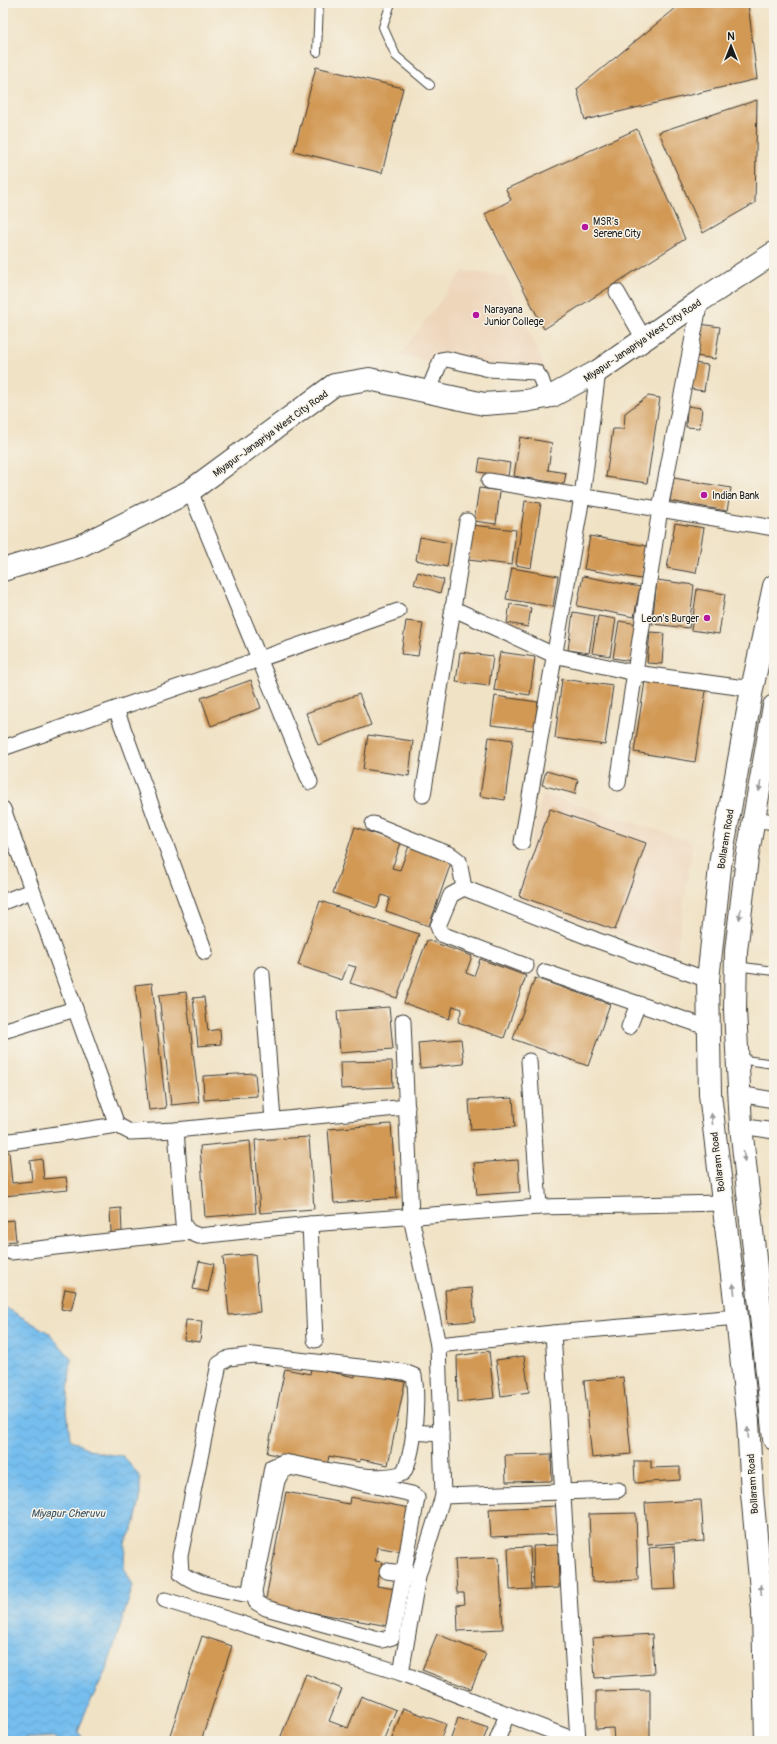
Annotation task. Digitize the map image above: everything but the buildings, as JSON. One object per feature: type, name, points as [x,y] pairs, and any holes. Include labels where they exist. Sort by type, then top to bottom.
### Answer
[{"type":"main road","name":"Miyapur-Janapriya West City Road","points":[[3,570],[80,546],[190,491],[334,385],[369,379],[484,404],[525,401],[552,396],[598,371],[700,301],[774,253]]},
{"type":"main road","name":"Bollaram Road","points":[[766,1741],[763,1611],[752,1493],[748,1422],[710,1094],[708,980],[722,858],[752,689],[774,586]]},
{"type":"main road","points":[[774,706],[764,821],[747,858],[736,951],[735,1010],[741,1126],[774,1439]]},
{"type":"street","points":[[617,292],[644,339]]},
{"type":"street","points":[[618,783],[660,509],[700,301]]},
{"type":"street","points":[[428,392],[441,360],[447,359],[489,369],[536,372],[542,379],[547,397]]},
{"type":"street","points":[[522,842],[582,497],[598,371]]},
{"type":"street","points":[[489,482],[774,528]]},
{"type":"street","points":[[190,491],[310,782]]},
{"type":"street","points":[[423,795],[467,521]]},
{"type":"street","points":[[452,608],[554,656],[635,673],[752,689]]},
{"type":"street","points":[[3,748],[398,611]]},
{"type":"street","points":[[116,710],[205,952]]},
{"type":"street","points":[[3,809],[31,891],[117,1125]]},
{"type":"street","points":[[373,824],[451,855],[459,861],[464,888]]},
{"type":"street","points":[[526,966],[441,934],[438,926],[451,895],[464,888],[596,940],[708,980]]},
{"type":"street","points":[[3,902],[31,891]]},
{"type":"street","points":[[545,972],[709,1028]]},
{"type":"street","points":[[262,974],[273,1120]]},
{"type":"street","points":[[629,1027],[638,1004]]},
{"type":"street","points":[[3,1031],[75,1009]]},
{"type":"street","points":[[401,1673],[412,1575],[417,1507],[417,1498],[412,1494],[290,1467],[281,1473],[277,1481],[254,1591],[256,1602],[266,1608],[382,1640],[392,1637],[412,1575],[443,1496],[438,1346],[411,1216],[404,1021]]},
{"type":"street","points":[[529,1061],[539,1207]]},
{"type":"street","points":[[739,1094],[774,1100]]},
{"type":"street","points":[[4,1142],[117,1125],[130,1132],[176,1130],[407,1107]]},
{"type":"street","points":[[741,1126],[774,1131]]},
{"type":"street","points":[[176,1130],[183,1224],[189,1232]]},
{"type":"street","points":[[11,1252],[189,1232],[199,1236],[310,1224],[539,1207],[722,1203]]},
{"type":"street","points":[[310,1224],[315,1340]]},
{"type":"street","points":[[438,1346],[553,1332],[737,1317]]},
{"type":"street","points":[[165,1600],[401,1673],[578,1741],[553,1332]]},
{"type":"street","points":[[414,1376],[416,1390],[413,1432],[407,1467],[404,1473],[398,1475],[369,1477],[283,1462],[272,1467],[250,1590],[244,1594],[188,1579],[181,1573],[180,1556],[219,1364],[229,1358],[254,1355],[404,1372],[414,1376],[439,1375]]},
{"type":"street","points":[[413,1432],[441,1434]]},
{"type":"street","points":[[443,1496],[618,1490]]},
{"type":"street","points":[[387,1571],[412,1575]]},
{"type":"street","points":[[497,1741],[507,1714]]},
{"type":"lane","points":[[317,52],[319,3]]},
{"type":"lane","points":[[391,3],[383,28],[396,56],[430,86]]},
{"type":"lane","points":[[736,966],[774,971]]},
{"type":"lane","points":[[737,1058],[774,1064]]},
{"type":"shaded area","name":"Narayana Junior College","points":[[463,271],[505,276],[548,375],[519,380],[400,355]]},
{"type":"shaded area","points":[[543,794],[693,842],[676,955],[517,899]]},
{"type":"water","name":"Miyapur Cheruvu","points":[[3,1306],[49,1333],[71,1358],[67,1409],[70,1439],[95,1451],[123,1456],[140,1477],[140,1500],[134,1526],[125,1543],[124,1568],[133,1586],[107,1668],[85,1713],[78,1732],[85,1741],[57,1741],[54,1737],[3,1740]]},
{"type":"place","name":"MSR’s Serene City","points":[[585,227]]},
{"type":"place","name":"Narayana Junior College","points":[[476,315]]},
{"type":"place","name":"Indian Bank","points":[[704,495]]},
{"type":"place","name":"Leon's Burger","points":[[707,618]]}]
